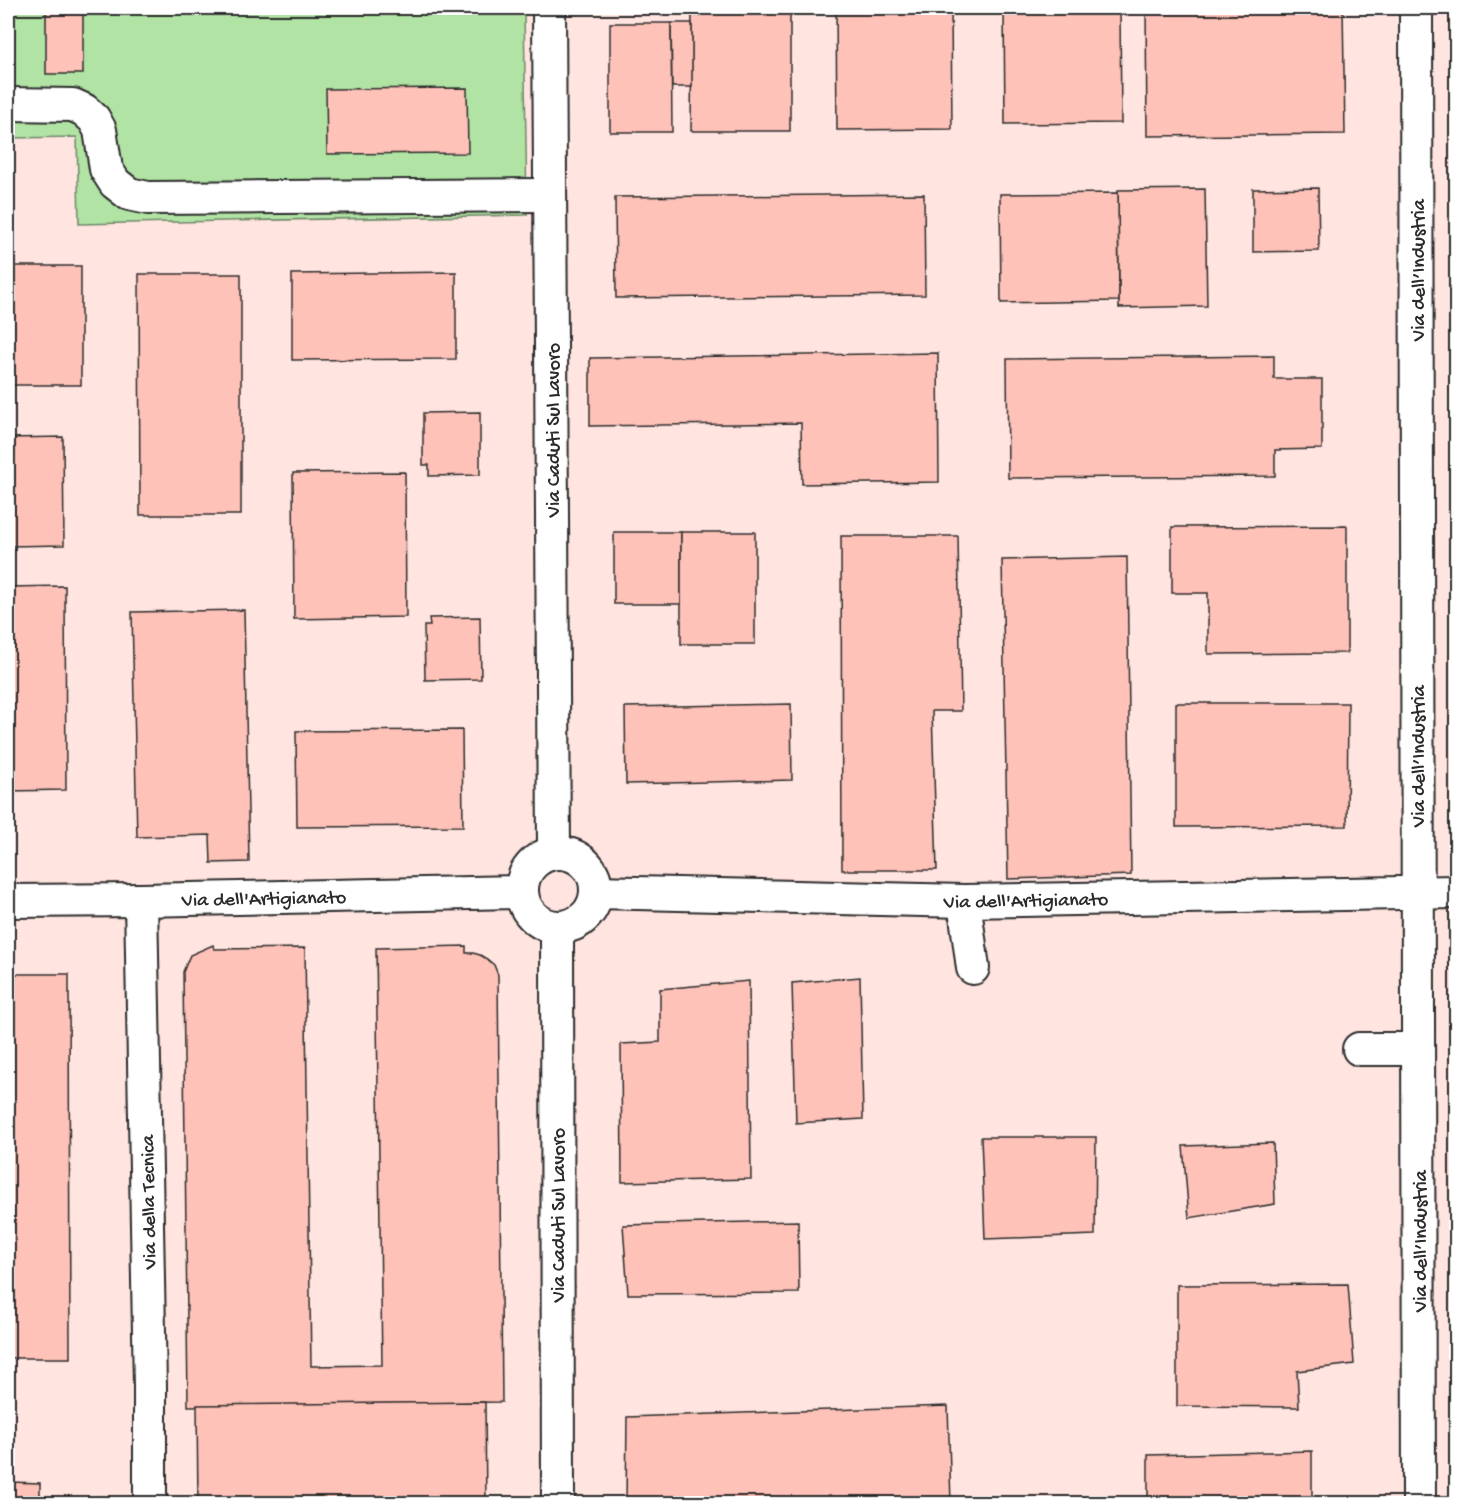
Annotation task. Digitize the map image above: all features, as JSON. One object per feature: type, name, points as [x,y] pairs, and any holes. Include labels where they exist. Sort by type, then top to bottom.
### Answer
[{"type":"street","name":"Via Caduti Sul Lavoro","points":[[549,8],[554,852]]},
{"type":"street","name":"Via dell’Industria","points":[[1416,8],[1419,1503]]},
{"type":"street","points":[[8,104],[73,105],[84,110],[94,119],[100,130],[106,169],[115,183],[129,194],[148,198],[550,195]]},
{"type":"street","points":[[554,852],[575,856],[585,862],[595,882],[596,892],[588,914],[568,926],[546,925],[536,920],[523,903],[522,881],[526,871],[534,862],[554,852]]},
{"type":"street","name":"Via dell'Artigianato","points":[[8,901],[521,892]]},
{"type":"street","name":"Via dell'Artigianato","points":[[596,892],[964,901],[1456,892]]},
{"type":"street","name":"Via della Tecnica","points":[[141,900],[150,1503]]},
{"type":"street","points":[[964,901],[973,968]]},
{"type":"street","name":"Via Caduti Sul Lavoro","points":[[557,927],[558,1503]]},
{"type":"street","points":[[1359,1050],[1418,1049]]},
{"type":"shaded area","points":[[8,8],[1456,8],[1456,1503],[8,1503]]},
{"type":"green space","points":[[8,8],[524,8],[527,215],[79,224],[77,137],[8,138]]},
{"type":"building","points":[[46,8],[83,8],[83,74],[46,74]]},
{"type":"building","points":[[692,8],[790,8],[790,131],[691,131]]},
{"type":"building","points":[[836,8],[951,8],[952,129],[837,130]]},
{"type":"building","points":[[1004,8],[1120,8],[1121,123],[1005,124]]},
{"type":"building","points":[[1343,8],[1345,134],[1147,136],[1146,10]]},
{"type":"building","points":[[610,23],[671,23],[672,132],[610,132]]},
{"type":"building","points":[[671,23],[692,23],[692,87],[672,87]]},
{"type":"building","points":[[467,88],[468,153],[327,154],[326,89]]},
{"type":"building","points":[[1318,188],[1319,251],[1253,252],[1253,189]]},
{"type":"building","points":[[1205,189],[1207,306],[1119,308],[1118,190]]},
{"type":"building","points":[[1118,193],[1119,301],[1001,303],[1000,194]]},
{"type":"building","points":[[924,194],[925,295],[616,298],[615,197]]},
{"type":"building","points":[[8,266],[81,266],[81,385],[8,385]]},
{"type":"building","points":[[456,272],[456,359],[292,360],[292,274]]},
{"type":"building","points":[[139,274],[241,274],[241,515],[140,515]]},
{"type":"building","points":[[938,353],[939,482],[802,484],[801,423],[590,426],[590,358]]},
{"type":"building","points":[[1274,356],[1274,379],[1322,379],[1322,449],[1275,450],[1275,476],[1008,478],[1007,359]]},
{"type":"building","points":[[480,412],[480,475],[429,476],[429,465],[423,465],[423,413]]},
{"type":"building","points":[[63,437],[64,545],[8,546],[8,438]]},
{"type":"building","points":[[405,472],[406,617],[294,619],[293,473]]},
{"type":"building","points":[[1347,526],[1347,653],[1208,654],[1208,593],[1172,593],[1172,527]]},
{"type":"building","points":[[614,532],[681,532],[681,604],[614,604]]},
{"type":"building","points":[[681,532],[755,532],[755,644],[681,644]]},
{"type":"building","points":[[841,536],[958,536],[961,711],[932,711],[937,870],[842,870]]},
{"type":"building","points":[[1127,557],[1131,875],[1008,879],[1002,560]]},
{"type":"building","points":[[65,586],[66,790],[8,791],[8,587]]},
{"type":"building","points":[[244,610],[249,862],[211,863],[210,835],[137,837],[132,612]]},
{"type":"building","points":[[480,617],[481,679],[425,680],[424,626],[430,626],[429,618]]},
{"type":"building","points":[[1176,703],[1348,703],[1347,826],[1176,827]]},
{"type":"building","points":[[791,704],[792,780],[626,784],[625,707]]},
{"type":"building","points":[[462,730],[463,826],[297,827],[296,731]]},
{"type":"building","points":[[213,945],[214,949],[305,948],[311,1366],[382,1365],[376,948],[466,946],[466,953],[480,955],[494,965],[498,975],[502,1402],[188,1406],[183,972],[190,955]]},
{"type":"building","points":[[8,974],[69,974],[70,1358],[8,1358]]},
{"type":"building","points":[[860,977],[863,1119],[796,1123],[792,983]]},
{"type":"building","points":[[749,981],[751,1179],[622,1182],[621,1044],[660,1042],[660,989]]},
{"type":"building","points":[[981,1137],[1096,1137],[1095,1235],[985,1239]]},
{"type":"building","points":[[1273,1143],[1275,1204],[1189,1218],[1183,1146]]},
{"type":"building","points":[[798,1221],[799,1293],[628,1294],[623,1225]]},
{"type":"building","points":[[1348,1284],[1354,1364],[1297,1371],[1299,1407],[1177,1406],[1177,1285]]},
{"type":"building","points":[[485,1402],[486,1504],[198,1504],[197,1405]]},
{"type":"building","points":[[948,1406],[951,1504],[626,1504],[627,1417]]},
{"type":"building","points":[[1312,1451],[1312,1504],[1148,1504],[1148,1455]]},
{"type":"building","points":[[8,1482],[40,1483],[40,1504],[8,1504]]}]
